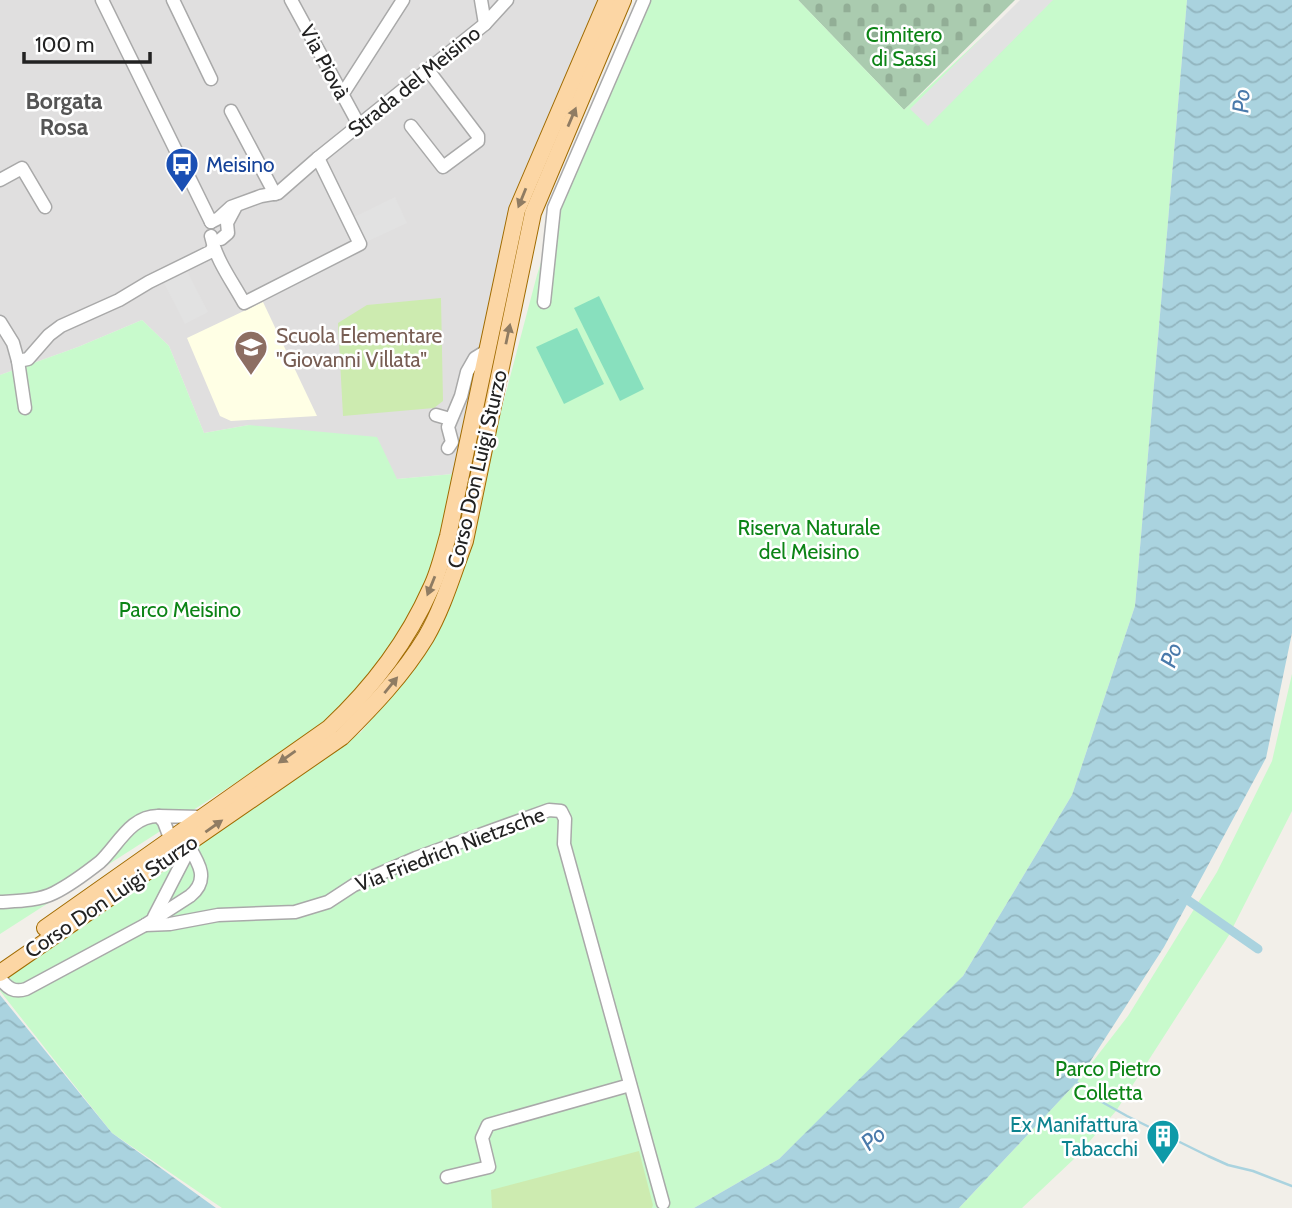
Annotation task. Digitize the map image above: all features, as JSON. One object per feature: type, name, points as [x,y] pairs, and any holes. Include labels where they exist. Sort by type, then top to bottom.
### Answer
[{"type":"main road","name":"Corso Don Luigi Sturzo","points":[[9,958],[170,838],[329,728],[363,696],[411,627],[432,586],[448,536],[517,210],[607,0]]},
{"type":"main road","name":"Corso Don Luigi Sturzo","points":[[9,958],[188,845],[342,737],[374,705],[427,635],[465,541],[533,214],[623,0]]},
{"type":"main road","points":[[0,976],[9,958]]},
{"type":"street","points":[[18,361],[28,359],[49,335],[61,326],[210,252],[215,241],[228,233],[219,221],[102,0]]},
{"type":"street","points":[[173,0],[211,79]]},
{"type":"street","name":"Via Piovà","points":[[291,0],[359,125]]},
{"type":"street","points":[[342,95],[403,0]]},
{"type":"street","points":[[481,0],[485,24]]},
{"type":"street","name":"Strada del Meisino","points":[[219,221],[237,205],[275,194],[485,24],[507,0]]},
{"type":"street","points":[[544,302],[554,208],[644,0]]},
{"type":"street","points":[[411,126],[443,167],[478,141],[478,136],[428,70]]},
{"type":"street","points":[[231,111],[275,194]]},
{"type":"street","points":[[219,221],[208,229],[244,303],[360,244],[318,158]]},
{"type":"street","points":[[0,180],[22,168],[45,207]]},
{"type":"street","points":[[0,322],[13,343],[25,408]]},
{"type":"street","points":[[448,448],[452,442],[448,427],[450,418],[461,397],[467,372],[475,358],[488,350]]},
{"type":"street","points":[[436,415],[450,418]]},
{"type":"street","name":"Via Friedrich Nietzsche","points":[[148,922],[170,924],[218,915],[295,912],[328,902],[354,885],[416,858],[549,810],[561,811],[565,819],[564,844],[663,1203]]},
{"type":"street","points":[[0,902],[36,899],[57,892],[101,860],[136,823],[149,816],[200,817]]},
{"type":"street","points":[[159,816],[170,838]]},
{"type":"street","points":[[0,976],[10,988],[18,992],[26,989],[190,896],[201,883],[201,867],[188,845]]},
{"type":"street","points":[[148,922],[186,855],[188,845]]},
{"type":"street","points":[[447,1177],[489,1167],[482,1138],[488,1125],[630,1085]]},
{"type":"shaded area","points":[[0,0],[602,0],[543,132],[453,474],[397,479],[249,425],[204,433],[169,346],[142,320],[0,375]]},
{"type":"shaded area","points":[[1020,0],[1053,0],[928,126],[910,109]]},
{"type":"shaded area","points":[[395,197],[407,223],[366,242],[354,217]]},
{"type":"shaded area","points":[[187,271],[208,312],[185,324],[164,283]]},
{"type":"shaded area","name":"Scuola Elementare \"Giovanni Villata\"","points":[[263,302],[317,416],[231,421],[220,416],[187,338]]},
{"type":"green space","name":"Riserva Naturale del Meisino","points":[[640,0],[798,0],[904,110],[1022,0],[1187,0],[1135,606],[1072,795],[963,976],[933,1009],[779,1159],[694,1208],[222,1208],[112,1133],[0,991],[0,978],[74,932],[361,732],[425,655],[448,612],[537,275],[559,206]]},
{"type":"green space","name":"Cimitero di Sassi","points":[[798,0],[1015,0],[904,110]]},
{"type":"green space","points":[[599,296],[644,389],[620,401],[574,308]]},
{"type":"green space","points":[[441,298],[443,401],[434,408],[343,416],[338,323],[367,305]]},
{"type":"green space","name":"Parco Meisino","points":[[142,320],[169,346],[204,433],[249,425],[377,437],[397,479],[453,474],[448,517],[421,598],[376,671],[324,726],[0,934],[0,375]]},
{"type":"green space","points":[[577,328],[604,384],[564,404],[536,347]]},
{"type":"green space","name":"Parco Pietro Colletta","points":[[1292,674],[1292,811],[1229,935],[1116,1111],[1075,1158],[1022,1208],[959,1208],[1077,1082],[1128,1016],[1217,872],[1272,761]]},
{"type":"green space","points":[[639,1151],[652,1208],[492,1208],[491,1190]]},
{"type":"water","name":"Po","points":[[1187,0],[1292,0],[1292,633],[1266,758],[1164,947],[1077,1082],[959,1208],[694,1208],[779,1159],[963,976],[1072,795],[1135,606]]},
{"type":"water","points":[[0,995],[112,1133],[216,1208],[0,1208]]},
{"type":"waterway","points":[[1179,894],[1258,949]]},
{"type":"waterway","points":[[1076,1082],[1102,1102],[1208,1156],[1292,1186]]},
{"type":"place","name":"Meisino","points":[[182,194]]},
{"type":"place","name":"Scuola Elementare \"Giovanni Villata\"","points":[[251,377]]},
{"type":"place","name":"Ex Manifattura Tabacchi","points":[[1163,1166]]},
{"type":"district","name":"Borgata Rosa","points":[[64,114]]}]
